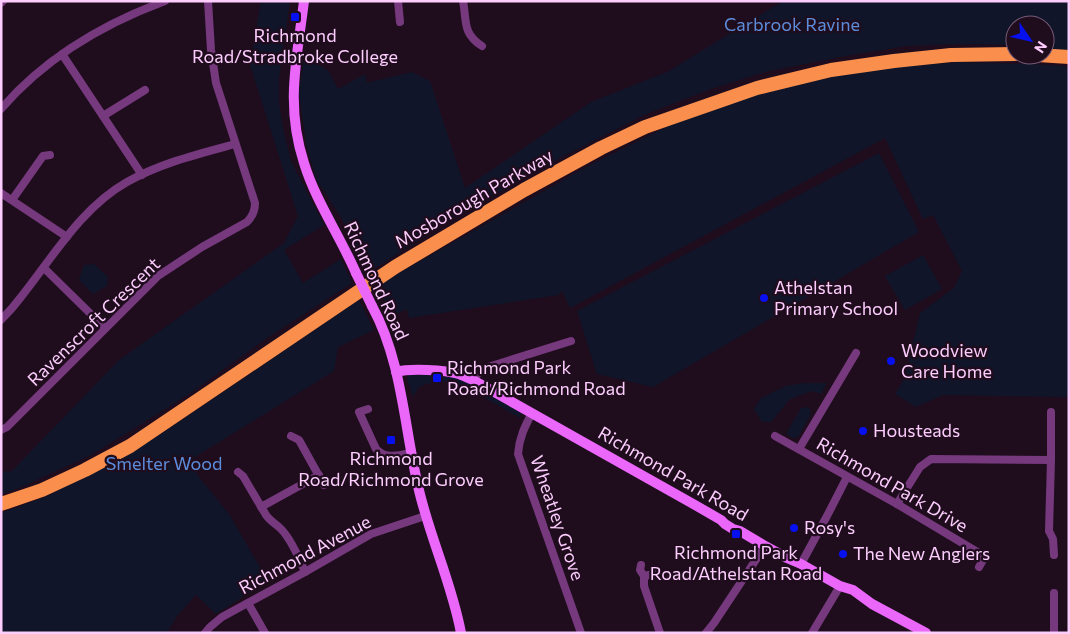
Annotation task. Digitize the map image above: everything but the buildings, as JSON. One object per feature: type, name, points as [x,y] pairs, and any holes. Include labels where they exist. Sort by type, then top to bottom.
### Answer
[{"type":"highway","name":"Mosborough Parkway","points":[[1,504],[42,490],[130,446],[395,267],[524,190],[601,148],[645,127],[757,88],[831,70],[951,55],[1005,54]]},
{"type":"highway","points":[[1055,56],[1069,57]]},
{"type":"main road","name":"Richmond Road","points":[[304,1],[296,53],[293,101],[298,141],[304,164],[314,188],[387,338],[396,372],[425,516],[453,600],[461,633]]},
{"type":"main road","name":"Richmond Park Road","points":[[396,372],[406,369],[445,372],[458,374],[473,380],[695,505],[725,524],[840,586],[853,590],[872,604],[926,633]]},
{"type":"street","points":[[1,109],[24,85],[62,54],[123,18],[165,1]]},
{"type":"street","name":"Ravenscroft Crescent","points":[[1,430],[7,427],[158,276],[202,247],[252,218],[255,208],[254,203],[216,83],[210,50],[208,1]]},
{"type":"street","points":[[398,1],[400,22]]},
{"type":"street","points":[[462,1],[466,26],[470,35],[482,46]]},
{"type":"street","points":[[62,54],[142,175]]},
{"type":"street","points":[[103,116],[145,90]]},
{"type":"street","points":[[1,320],[20,299],[67,237],[102,201],[126,183],[163,165],[235,144]]},
{"type":"street","points":[[12,200],[43,156],[50,155]]},
{"type":"street","points":[[1,193],[67,237]]},
{"type":"street","points":[[44,268],[105,328]]},
{"type":"street","points":[[473,380],[485,368],[571,341]]},
{"type":"street","points":[[799,449],[856,354]]},
{"type":"street","points":[[368,408],[359,412],[376,449],[385,456],[411,453]]},
{"type":"street","points":[[1052,412],[1049,531],[1053,539],[1054,555]]},
{"type":"street","name":"Wheatley Grove","points":[[532,413],[521,434],[518,454],[581,633]]},
{"type":"street","points":[[291,436],[299,440],[324,485]]},
{"type":"street","name":"Richmond Park Drive","points":[[775,436],[897,504],[979,553],[983,556],[979,566]]},
{"type":"street","points":[[897,504],[920,467],[931,459],[1051,460]]},
{"type":"street","points":[[238,472],[243,476],[270,521],[287,537],[305,572]]},
{"type":"street","points":[[261,507],[319,475]]},
{"type":"street","points":[[801,564],[846,476]]},
{"type":"street","name":"Richmond Avenue","points":[[205,633],[222,617],[371,534],[425,516]]},
{"type":"street","points":[[706,633],[714,624],[765,546]]},
{"type":"street","points":[[641,565],[640,570],[644,576],[644,586],[660,633]]},
{"type":"street","points":[[644,576],[654,574]]},
{"type":"street","points":[[812,633],[840,586]]},
{"type":"street","points":[[1054,594],[1054,633]]},
{"type":"street","points":[[248,603],[265,633]]},
{"type":"green space","points":[[261,1],[290,1],[279,78],[279,103],[291,161],[324,225],[284,250],[303,283],[341,259],[352,283],[270,336],[189,394],[89,456],[19,488],[1,494],[1,472],[12,471],[119,360],[284,243],[298,216],[250,65]]},
{"type":"green space","name":"Carbrook Ravine","points":[[783,1],[1069,1],[1069,50],[1055,49],[1055,15],[1005,15],[1005,45],[906,46],[840,57],[769,71],[714,88],[646,114],[562,157],[452,219],[366,274],[342,219],[316,179],[306,143],[299,93],[304,57],[328,70],[338,89],[365,74],[367,83],[412,72],[430,81],[465,188],[591,102],[667,72]]},
{"type":"green space","points":[[961,62],[1069,67],[1069,397],[943,395],[916,407],[895,394],[905,377],[920,313],[954,288],[962,271],[933,215],[923,219],[885,138],[570,308],[562,291],[558,295],[409,318],[407,309],[392,316],[376,286],[588,166],[676,122],[751,96],[828,76],[892,67]]},
{"type":"green space","points":[[879,153],[919,232],[653,387],[597,374],[577,311]]},
{"type":"green space","points":[[923,255],[942,289],[905,310],[885,276]]},
{"type":"green space","points":[[94,264],[108,277],[107,286],[93,294],[79,280],[84,265]]},
{"type":"green space","name":"Smelter Wood","points":[[359,300],[374,330],[338,347],[334,371],[190,460],[199,477],[229,514],[268,581],[216,614],[196,595],[177,616],[167,633],[1,633],[1,513],[45,497],[118,460],[170,428]]},
{"type":"green space","points":[[409,374],[457,377],[472,383],[521,413],[520,418],[469,389],[441,381],[418,388],[413,397],[407,378]]},
{"type":"green space","points":[[804,383],[827,383],[821,394],[812,391],[790,399],[771,422],[762,422],[754,409],[761,398],[786,386]]},
{"type":"green space","points":[[807,407],[810,409],[811,414],[799,436],[794,438],[788,436],[787,432],[801,408]]},
{"type":"place","name":"Richmond Road/Stradbroke College","points":[[295,17]]},
{"type":"place","name":"Athelstan Primary School","points":[[764,298]]},
{"type":"place","name":"Woodview Care Home","points":[[891,361]]},
{"type":"place","name":"Richmond Park Road/Richmond Road","points":[[437,378]]},
{"type":"place","name":"Housteads","points":[[863,431]]},
{"type":"place","name":"Richmond Road/Richmond Grove","points":[[391,440]]},
{"type":"place","name":"Rosy's","points":[[794,528]]},
{"type":"place","name":"Richmond Park Road/Athelstan Road","points":[[736,534]]},
{"type":"place","name":"The New Anglers","points":[[843,554]]}]
